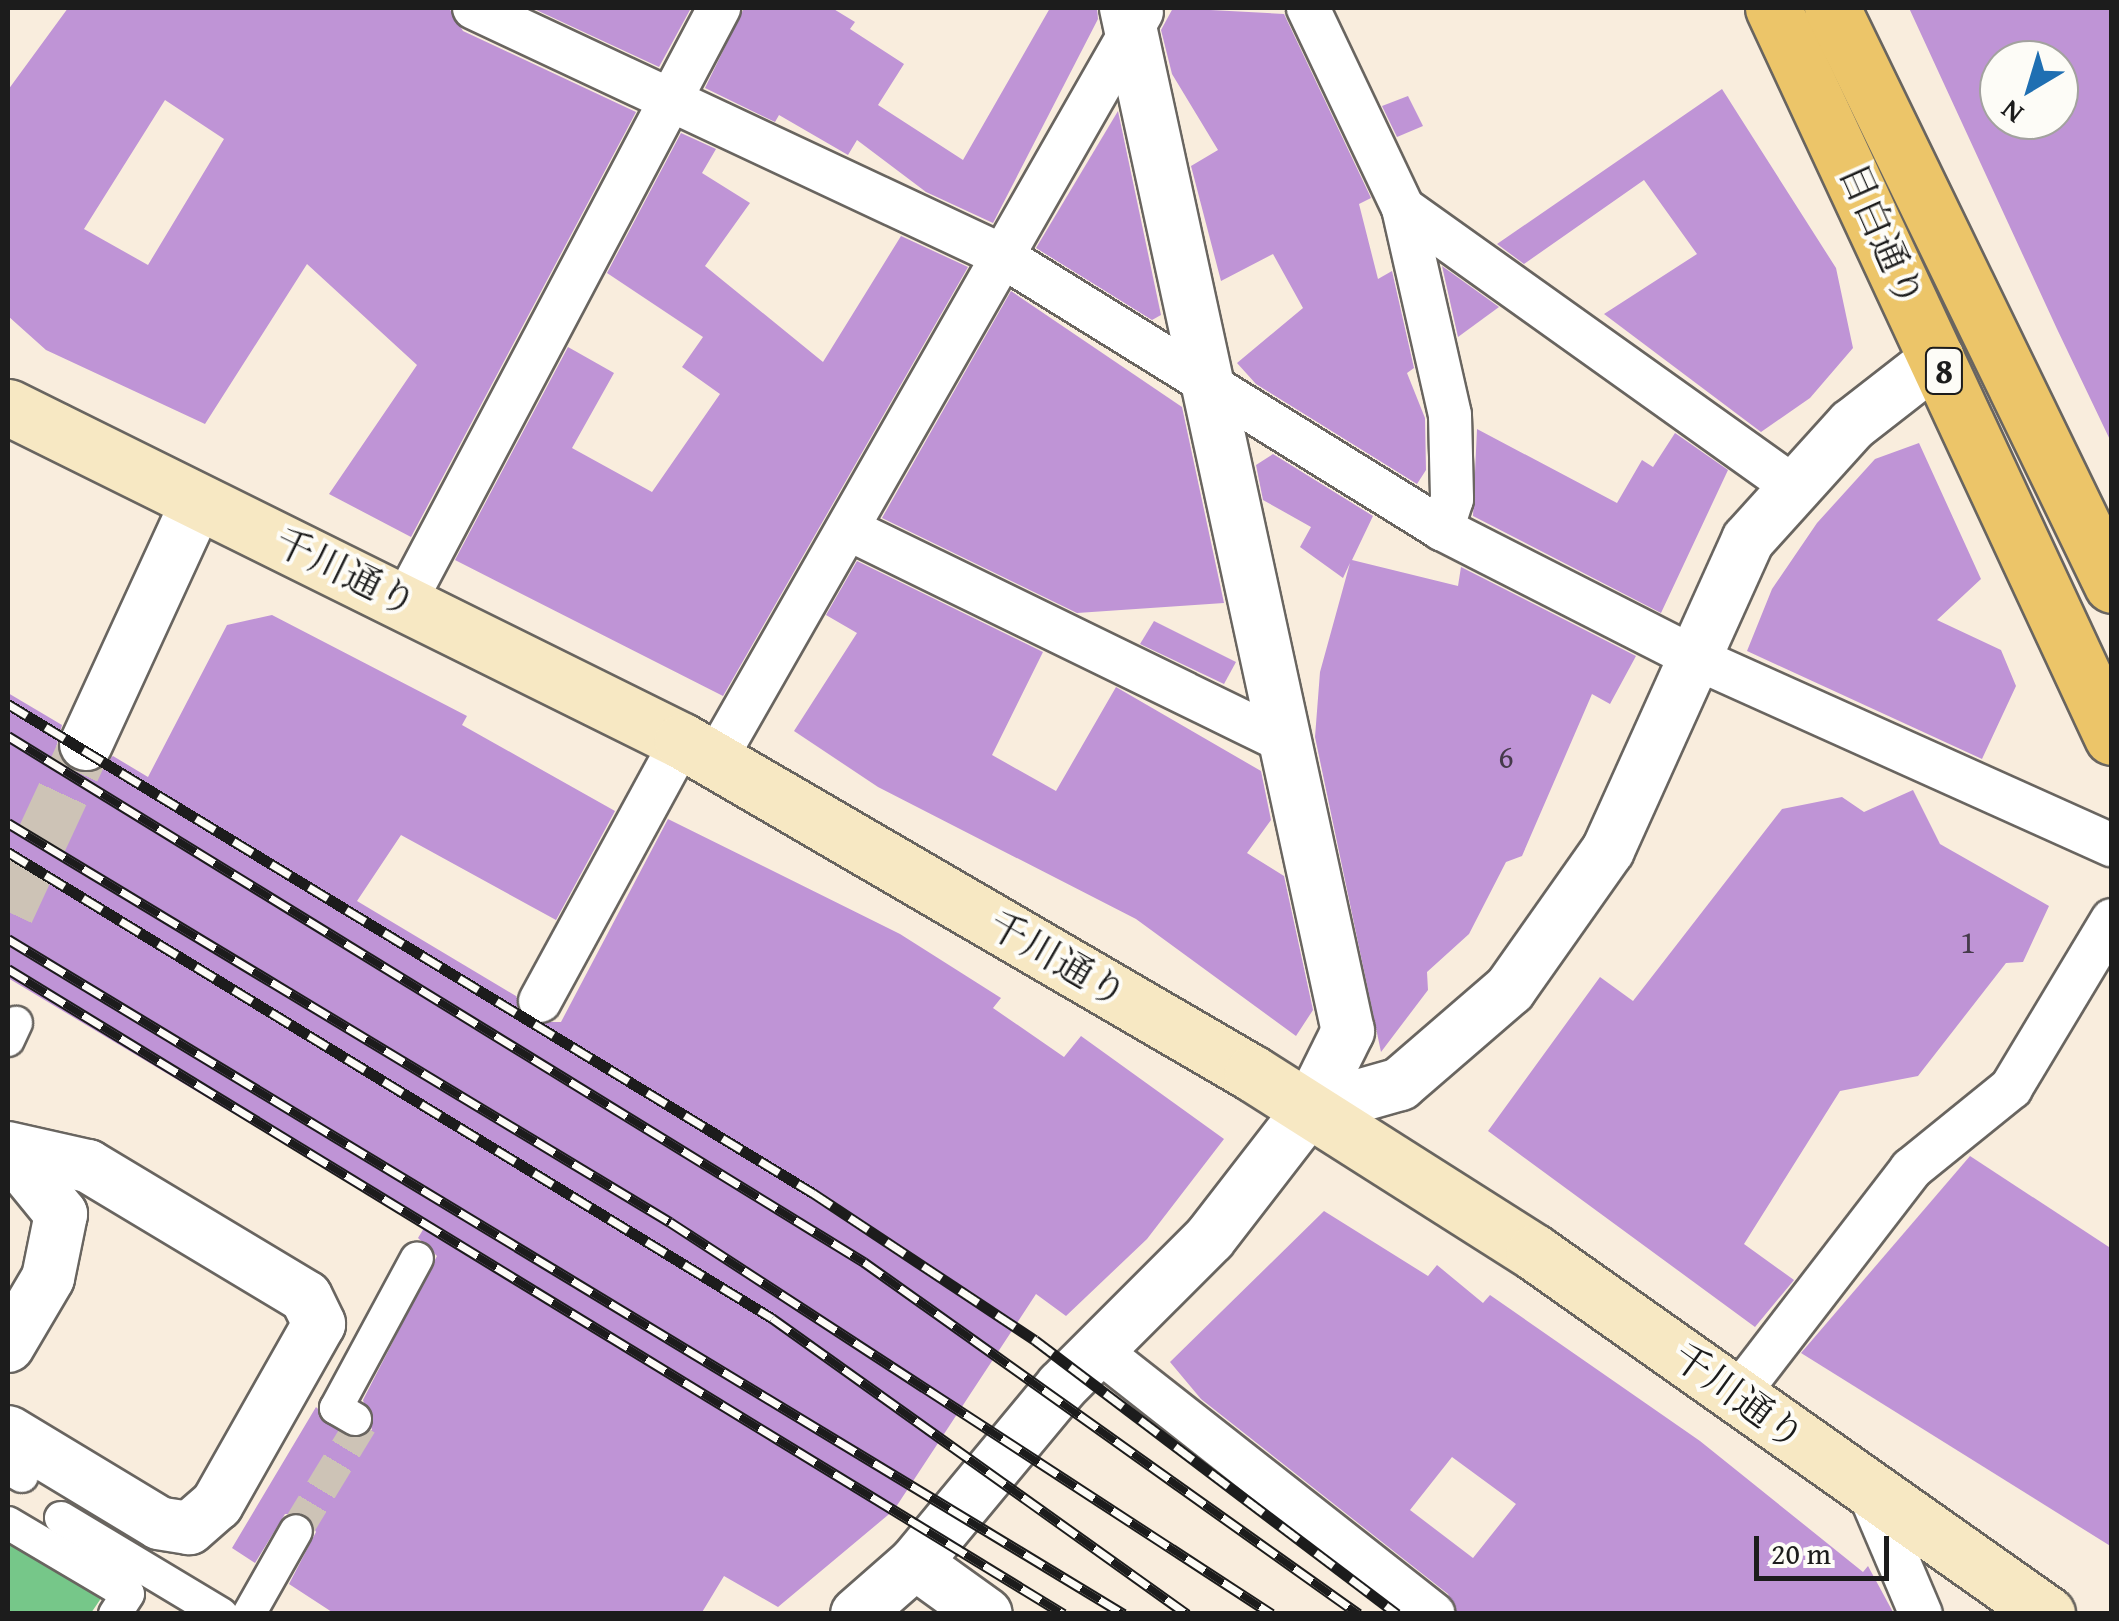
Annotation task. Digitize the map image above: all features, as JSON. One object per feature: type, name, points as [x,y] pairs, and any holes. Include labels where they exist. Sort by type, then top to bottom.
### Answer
[{"type":"main road","name":"目白通り","points":[[1773,8],[2112,737]]},
{"type":"main road","name":"目白通り","points":[[1832,8],[2112,585]]},
{"type":"main road","name":"千川通り","points":[[8,407],[406,600],[699,750],[1310,1110],[1738,1394],[2047,1614]]},
{"type":"street","points":[[474,8],[667,105],[997,253],[1442,529],[1693,656],[2112,845]]},
{"type":"street","points":[[406,600],[720,8]]},
{"type":"street","points":[[1308,8],[1403,208],[1450,415],[1452,499],[1442,529]]},
{"type":"street","points":[[540,1002],[699,750],[848,529],[997,253],[1134,14]]},
{"type":"street","points":[[986,1614],[892,1594],[1098,1350],[1210,1238],[1310,1110],[1348,1031],[1206,386],[1134,14]]},
{"type":"street","points":[[1403,208],[1792,485]]},
{"type":"street","points":[[1310,1110],[1400,1084],[1510,990],[1608,850],[1748,540],[1792,485],[1938,358]]},
{"type":"street","points":[[86,744],[198,500]]},
{"type":"street","points":[[848,529],[1287,742]]},
{"type":"street","points":[[1738,1394],[1911,1169],[2011,1088],[2112,920]]},
{"type":"street","points":[[8,1148],[61,1214],[48,1278],[8,1346]]},
{"type":"street","points":[[8,1148],[88,1166],[306,1297],[319,1324],[218,1504],[189,1528],[159,1523],[12,1459]]},
{"type":"street","points":[[355,1419],[336,1408],[416,1257]]},
{"type":"street","points":[[1098,1350],[1432,1614]]},
{"type":"street","points":[[1868,1490],[1922,1614]]},
{"type":"street","points":[[61,1518],[220,1614]]},
{"type":"street","points":[[8,1523],[128,1594],[115,1614]]},
{"type":"street","points":[[249,1614],[296,1531]]},
{"type":"street","points":[[79,1565],[86,1552],[188,1614]]},
{"type":"green space","points":[[8,1536],[104,1594],[91,1613],[8,1613]]},
{"type":"building","points":[[68,8],[449,8],[463,31],[636,112],[411,537],[329,494],[417,365],[307,264],[205,424],[46,350],[8,316],[8,90]],"holes":[[[165,100],[224,139],[148,265],[84,229]]]},
{"type":"building","points":[[532,8],[691,8],[659,67]]},
{"type":"building","points":[[744,8],[832,8],[855,22],[850,29],[904,64],[878,105],[963,160],[1050,8],[1097,8],[1098,19],[993,223],[926,192],[857,140],[848,155],[779,115],[775,122],[705,88]]},
{"type":"building","points":[[1173,8],[1284,14],[1371,198],[1359,204],[1378,279],[1392,271],[1414,368],[1407,373],[1425,418],[1426,470],[1417,484],[1256,384],[1237,363],[1303,308],[1273,254],[1221,281],[1191,166],[1218,150],[1172,74],[1161,30]]},
{"type":"building","points":[[1909,8],[2112,8],[2112,444],[2057,329]]},
{"type":"building","points":[[1722,89],[1836,268],[1853,348],[1810,398],[1761,432],[1604,314],[1697,254],[1644,180],[1524,264],[1497,244]]},
{"type":"building","points":[[1408,96],[1423,126],[1397,137],[1382,106]]},
{"type":"building","points":[[1118,111],[1161,315],[1152,320],[1036,248]]},
{"type":"building","points":[[681,133],[716,149],[702,173],[750,203],[705,266],[823,362],[901,236],[968,267],[723,696],[455,560],[568,347],[614,373],[572,448],[652,492],[720,394],[682,367],[703,337],[607,273]]},
{"type":"building","points":[[1442,266],[1499,307],[1458,337]]},
{"type":"building","points":[[1011,291],[1182,407],[1224,603],[1077,613],[882,518]]},
{"type":"building","points":[[1477,429],[1617,503],[1642,460],[1653,467],[1675,433],[1728,470],[1661,613],[1473,516]]},
{"type":"building","points":[[1919,443],[1981,579],[1937,620],[2001,650],[2016,686],[1982,759],[1747,651],[1772,589],[1817,523],[1875,459]]},
{"type":"building","points":[[1273,454],[1373,516],[1352,560],[1458,586],[1461,567],[1636,656],[1610,704],[1592,694],[1522,856],[1506,862],[1469,934],[1427,972],[1428,990],[1381,1052],[1315,737],[1320,672],[1350,563],[1343,578],[1300,547],[1311,527],[1263,500],[1256,465]]},
{"type":"building","points":[[857,561],[1043,652],[992,755],[1056,791],[1116,687],[1261,771],[1271,820],[1247,853],[1284,876],[1313,1010],[1296,1036],[1136,919],[878,787],[794,731],[857,633],[826,615]]},
{"type":"building","points":[[272,615],[467,716],[462,725],[615,811],[556,920],[401,835],[357,901],[516,996],[527,1022],[561,1022],[668,819],[900,934],[1001,998],[993,1008],[1064,1057],[1081,1036],[1224,1139],[1147,1239],[1066,1316],[1036,1294],[894,1510],[778,1607],[724,1576],[701,1614],[335,1614],[289,1584],[316,1532],[307,1514],[285,1514],[255,1563],[232,1548],[316,1407],[346,1437],[372,1430],[363,1400],[437,1256],[418,1238],[424,1228],[8,978],[8,693],[62,725],[56,748],[73,771],[90,774],[113,756],[148,777],[227,625]]},
{"type":"building","points":[[1154,621],[1236,662],[1224,684],[1140,644]]},
{"type":"building","points":[[1913,790],[1940,844],[2049,906],[2023,962],[2006,963],[1918,1076],[1840,1091],[1744,1244],[1794,1280],[1755,1327],[1488,1131],[1600,977],[1633,1001],[1782,809],[1842,797],[1864,812]]},
{"type":"building","points":[[1970,1156],[2112,1249],[2112,1547],[1801,1353]]},
{"type":"building","points":[[1324,1211],[1428,1276],[1437,1265],[1483,1303],[1490,1295],[1700,1441],[1863,1572],[1868,1566],[1894,1614],[1457,1614],[1448,1594],[1201,1399],[1170,1362]],"holes":[[[1452,1457],[1516,1504],[1473,1558],[1410,1510]]]},
{"type":"tunnel","points":[[8,912],[86,744]]},
{"type":"tunnel","points":[[296,1531],[361,1424],[355,1419]]},
{"type":"railway","points":[[8,704],[813,1193],[1035,1340],[1397,1614]]},
{"type":"railway","points":[[8,736],[864,1262],[1359,1614]]},
{"type":"railway","points":[[8,823],[670,1222],[1272,1614]]},
{"type":"railway","points":[[8,852],[772,1318],[1187,1614]]},
{"type":"railway","points":[[8,939],[1124,1614]]},
{"type":"railway","points":[[8,969],[1064,1614]]}]
